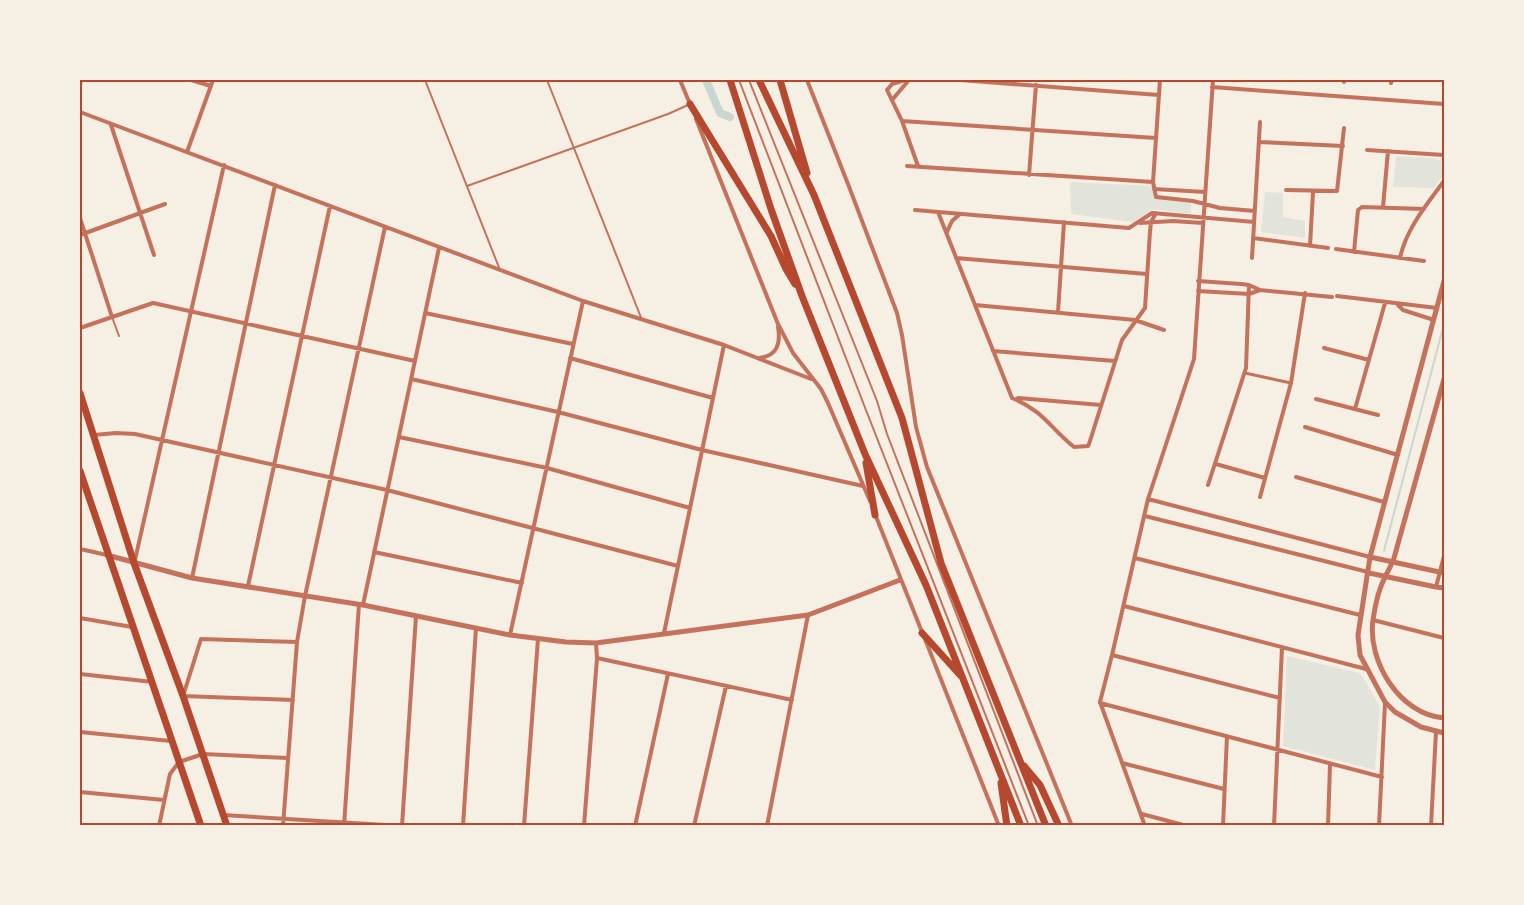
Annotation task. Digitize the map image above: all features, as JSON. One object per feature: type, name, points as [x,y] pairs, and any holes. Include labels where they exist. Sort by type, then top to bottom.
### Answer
[{"type":"main road","points":[[730,80],[802,296],[865,454],[926,585],[1021,825]]},
{"type":"main road","points":[[759,80],[814,195],[902,418],[941,563],[1046,825]]},
{"type":"main road","points":[[780,80],[814,195]]},
{"type":"main road","points":[[690,104],[771,236],[786,269],[802,296]]},
{"type":"main road","points":[[80,393],[134,563],[227,825]]},
{"type":"main road","points":[[865,454],[875,514]]},
{"type":"main road","points":[[80,474],[107,555],[135,627],[201,825]]},
{"type":"main road","points":[[922,633],[965,680]]},
{"type":"main road","points":[[1019,759],[1040,785],[1059,825]]},
{"type":"main road","points":[[1000,772],[1007,825]]},
{"type":"street","points":[[80,85],[81,80]]},
{"type":"street","points":[[191,80],[211,86]]},
{"type":"street","points":[[187,152],[213,80]]},
{"type":"street","points":[[680,80],[778,324],[794,353],[828,402],[864,486],[999,825]]},
{"type":"street","points":[[807,80],[897,314],[916,427],[927,467],[1072,825]]},
{"type":"street","points":[[891,98],[907,80]]},
{"type":"street","points":[[907,80],[888,86],[887,90],[902,121],[918,166]]},
{"type":"street","points":[[960,80],[1159,95]]},
{"type":"street","points":[[1160,80],[1153,182],[1156,197],[1204,203],[1220,208],[1255,211]]},
{"type":"street","points":[[1145,825],[1100,702],[1148,499],[1194,359],[1213,80]]},
{"type":"street","points":[[1029,175],[1036,85]]},
{"type":"street","points":[[1212,87],[1444,104]]},
{"type":"street","points":[[80,112],[500,271],[583,301],[724,345],[812,379]]},
{"type":"street","points":[[902,121],[1156,138]]},
{"type":"street","points":[[1252,258],[1260,122]]},
{"type":"street","points":[[111,124],[154,255]]},
{"type":"street","points":[[1286,190],[1337,191],[1344,128]]},
{"type":"street","points":[[1259,142],[1343,146]]},
{"type":"street","points":[[1367,150],[1444,154]]},
{"type":"street","points":[[1383,207],[1388,151]]},
{"type":"street","points":[[134,563],[224,165]]},
{"type":"street","points":[[907,166],[1153,182]]},
{"type":"street","points":[[1400,258],[1404,244],[1424,208],[1444,180]]},
{"type":"street","points":[[192,578],[275,185]]},
{"type":"street","points":[[1154,189],[1204,192]]},
{"type":"street","points":[[1310,246],[1313,192]]},
{"type":"street","points":[[82,234],[165,204]]},
{"type":"street","points":[[248,586],[330,206]]},
{"type":"street","points":[[1354,252],[1358,210],[1362,207],[1424,208]]},
{"type":"street","points":[[915,210],[1129,228],[1140,223],[1151,222],[1203,223]]},
{"type":"street","points":[[938,212],[1012,398],[1025,403],[1044,416],[1072,446],[1088,446],[1122,340],[1145,308],[1151,222],[1156,213]]},
{"type":"street","points":[[1140,223],[1147,215],[1156,213],[1254,222]]},
{"type":"street","points":[[947,235],[952,221],[964,214]]},
{"type":"street","points":[[80,218],[82,234],[112,317]]},
{"type":"street","points":[[1058,312],[1064,222]]},
{"type":"street","points":[[283,825],[297,642],[385,227]]},
{"type":"street","points":[[1253,238],[1328,248]]},
{"type":"street","points":[[344,824],[361,604],[439,248]]},
{"type":"street","points":[[1336,249],[1424,261]]},
{"type":"street","points":[[956,258],[1147,273]]},
{"type":"street","points":[[1198,281],[1249,285],[1260,290],[1437,308]]},
{"type":"street","points":[[1444,281],[1370,557],[1360,615],[1358,645],[1366,669],[1385,702],[1408,720],[1444,733]]},
{"type":"street","points":[[1208,485],[1245,373],[1249,285]]},
{"type":"street","points":[[1198,291],[1249,294],[1260,290]]},
{"type":"street","points":[[1260,497],[1291,383],[1305,293]]},
{"type":"street","points":[[510,635],[583,301]]},
{"type":"street","points":[[80,328],[153,303],[415,361]]},
{"type":"street","points":[[1355,409],[1385,303]]},
{"type":"street","points":[[1398,304],[1403,310],[1434,320]]},
{"type":"street","points":[[975,305],[1135,320],[1164,330]]},
{"type":"street","points":[[425,313],[573,344]]},
{"type":"street","points":[[757,358],[770,356],[776,351],[779,339],[778,324]]},
{"type":"street","points":[[664,633],[724,345]]},
{"type":"street","points":[[1324,348],[1369,360]]},
{"type":"street","points":[[993,351],[1115,361]]},
{"type":"street","points":[[570,358],[713,398]]},
{"type":"street","points":[[1245,373],[1291,383]]},
{"type":"street","points":[[411,379],[558,412],[702,450],[864,486]]},
{"type":"street","points":[[1444,379],[1392,563],[1385,577],[1373,620],[1372,636],[1377,660],[1399,695],[1420,712],[1444,718]]},
{"type":"street","points":[[1012,398],[1101,405]]},
{"type":"street","points":[[1316,399],[1378,415]]},
{"type":"street","points":[[1305,427],[1398,455]]},
{"type":"street","points":[[94,435],[125,433],[387,490],[678,566]]},
{"type":"street","points":[[399,437],[547,468],[690,507]]},
{"type":"street","points":[[1216,464],[1265,478]]},
{"type":"street","points":[[1296,477],[1384,502]]},
{"type":"street","points":[[1148,499],[1392,563],[1442,573]]},
{"type":"street","points":[[1145,516],[1385,577],[1444,588]]},
{"type":"street","points":[[80,549],[192,578],[361,604],[510,635],[566,642],[596,643],[808,615],[900,580]]},
{"type":"street","points":[[374,552],[522,584]]},
{"type":"street","points":[[1436,587],[1442,573],[1444,556]]},
{"type":"street","points":[[1135,558],[1360,615]]},
{"type":"street","points":[[1124,606],[1366,669]]},
{"type":"street","points":[[767,825],[808,615]]},
{"type":"street","points":[[223,815],[344,824],[402,825],[416,616]]},
{"type":"street","points":[[80,618],[135,627]]},
{"type":"street","points":[[1373,620],[1444,638]]},
{"type":"street","points":[[463,825],[476,628]]},
{"type":"street","points":[[293,700],[183,696],[201,639],[297,642]]},
{"type":"street","points":[[524,825],[538,639]]},
{"type":"street","points":[[584,825],[597,658],[596,643]]},
{"type":"street","points":[[1275,825],[1282,647]]},
{"type":"street","points":[[1112,655],[1280,698]]},
{"type":"street","points":[[597,658],[792,700]]},
{"type":"street","points":[[80,674],[153,682]]},
{"type":"street","points":[[635,825],[668,674]]},
{"type":"street","points":[[693,825],[726,686]]},
{"type":"street","points":[[1100,702],[1382,777]]},
{"type":"street","points":[[1380,825],[1385,702]]},
{"type":"street","points":[[80,732],[173,741]]},
{"type":"street","points":[[1431,825],[1436,732]]},
{"type":"street","points":[[1223,825],[1227,736]]},
{"type":"street","points":[[159,825],[170,774],[179,762],[203,754],[288,758]]},
{"type":"street","points":[[1121,763],[1224,789]]},
{"type":"street","points":[[1328,825],[1330,765]]},
{"type":"street","points":[[80,792],[164,800]]},
{"type":"street","points":[[1141,813],[1187,825]]},
{"type":"lane","points":[[425,80],[500,271]]},
{"type":"lane","points":[[547,80],[642,320]]},
{"type":"lane","points":[[740,80],[1029,825]]},
{"type":"lane","points":[[749,80],[877,401],[887,434],[1038,825]]},
{"type":"lane","points":[[467,186],[690,104]]},
{"type":"lane","points":[[112,317],[119,336]]},
{"type":"shaded area","points":[[1396,156],[1444,161],[1444,174],[1434,188],[1393,187]]},
{"type":"shaded area","points":[[1070,182],[1152,186],[1156,197],[1191,203],[1191,214],[1153,209],[1133,222],[1071,214]]},
{"type":"shaded area","points":[[1265,192],[1283,193],[1283,217],[1305,221],[1305,238],[1261,232]]},
{"type":"shaded area","points":[[1287,656],[1360,673],[1380,707],[1375,770],[1283,746]]},
{"type":"waterway","points":[[706,80],[720,113],[730,117]]},
{"type":"waterway","points":[[1384,551],[1444,324]]}]
